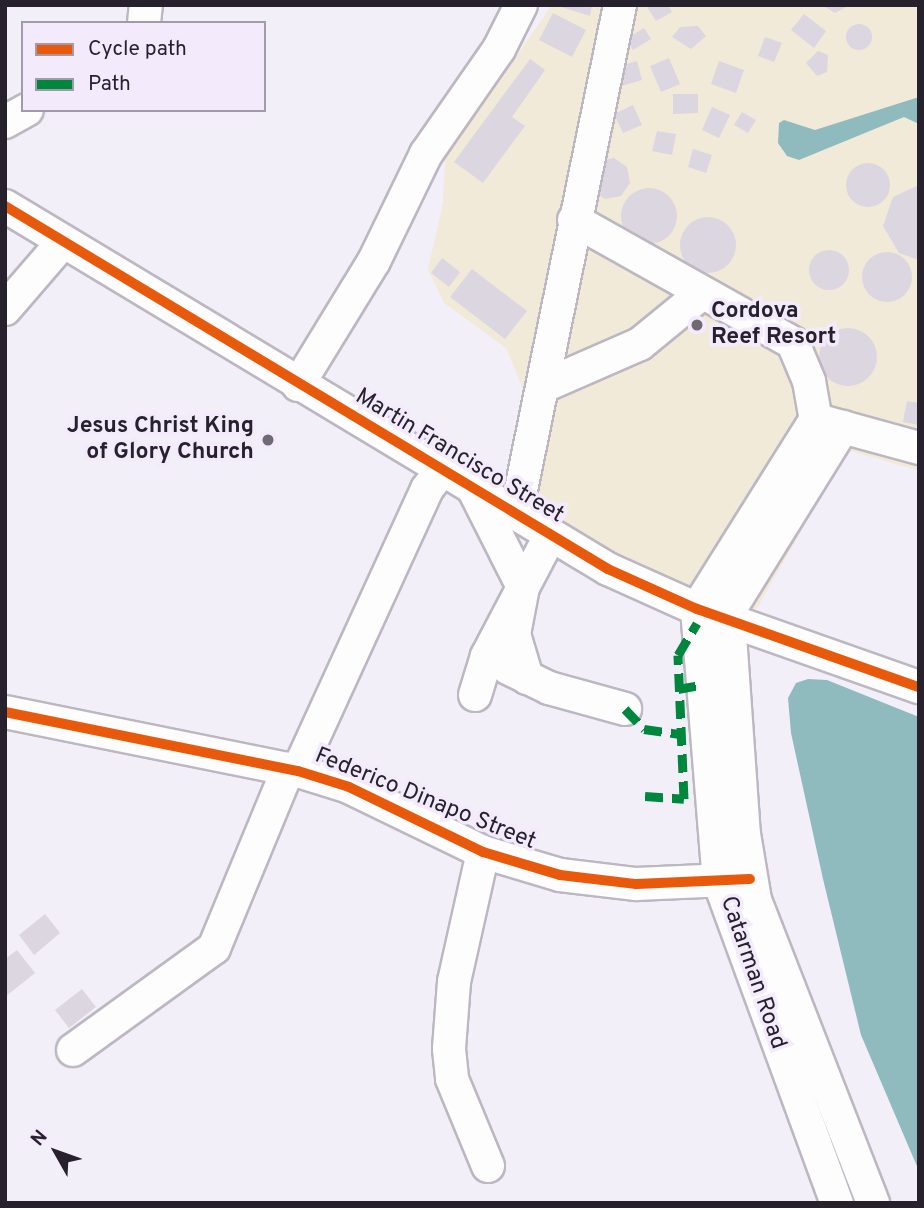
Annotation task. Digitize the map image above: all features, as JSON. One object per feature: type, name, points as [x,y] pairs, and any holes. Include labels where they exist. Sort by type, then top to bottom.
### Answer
[{"type":"street","points":[[299,385],[374,261],[426,154],[499,49],[521,5]]},
{"type":"street","points":[[516,514],[546,385],[574,220],[620,5]]},
{"type":"street","points":[[5,122],[23,112]]},
{"type":"street","name":"Martin Francisco Street","points":[[8,212],[550,536],[717,616],[919,687]]},
{"type":"street","points":[[574,220],[701,294],[793,343],[830,423],[919,448]]},
{"type":"street","points":[[5,309],[62,243]]},
{"type":"street","points":[[546,385],[640,344],[701,294]]},
{"type":"street","points":[[717,616],[830,423]]},
{"type":"street","points":[[73,1050],[214,948],[293,770],[427,488],[442,470]]},
{"type":"street","points":[[473,488],[523,587],[514,634],[527,678]]},
{"type":"street","points":[[475,695],[487,656],[550,536]]},
{"type":"street","name":"Catarman Road","points":[[717,616],[735,880],[837,1203]]},
{"type":"street","points":[[487,656],[527,678],[625,709]]},
{"type":"street","name":"Federico Dinapo Street","points":[[5,712],[293,770],[349,788],[483,852],[596,881],[735,880]]},
{"type":"street","points":[[483,852],[454,982],[449,1049],[452,1079],[488,1166]]},
{"type":"street","name":"Catarman Road","points":[[735,880],[873,1203]]},
{"type":"sand","name":"Cordova Reef Resort","points":[[552,5],[919,5],[919,471],[848,450],[754,613],[621,566],[502,494],[530,406],[506,348],[444,303],[428,269],[443,203],[445,159]]},
{"type":"water","points":[[919,97],[919,124],[904,117],[799,160],[787,156],[778,143],[779,123],[784,120],[815,130]]},
{"type":"water","points":[[808,679],[827,680],[919,717],[919,1171],[861,1035],[823,879],[791,733],[788,698],[796,683]]},
{"type":"building","points":[[555,5],[592,5],[590,16]]},
{"type":"building","points":[[646,5],[668,5],[672,12],[656,21]]},
{"type":"building","points":[[822,5],[850,5],[835,13]]},
{"type":"building","points":[[553,13],[586,30],[572,57],[539,40]]},
{"type":"building","points":[[804,14],[826,31],[814,48],[791,30]]},
{"type":"building","points":[[859,24],[869,27],[872,37],[869,47],[859,50],[849,47],[846,37],[849,27]]},
{"type":"building","points":[[698,26],[706,36],[691,49],[672,37],[680,27]]},
{"type":"building","points":[[644,28],[651,39],[633,50],[626,39]]},
{"type":"building","points":[[765,37],[782,43],[774,62],[758,56]]},
{"type":"building","points":[[818,51],[828,55],[827,72],[817,76],[806,63]]},
{"type":"building","points":[[669,58],[680,84],[661,92],[650,66]]},
{"type":"building","points":[[530,59],[545,70],[512,117],[525,126],[483,183],[454,162]]},
{"type":"building","points":[[637,61],[642,80],[622,86],[617,67]]},
{"type":"building","points":[[719,61],[744,70],[736,93],[711,84]]},
{"type":"building","points":[[673,94],[698,94],[698,113],[673,114]]},
{"type":"building","points":[[633,105],[642,125],[623,133],[614,114]]},
{"type":"building","points":[[712,107],[730,115],[719,138],[702,130]]},
{"type":"building","points":[[742,112],[756,120],[748,133],[734,125]]},
{"type":"building","points":[[657,131],[676,134],[672,155],[652,151]]},
{"type":"building","points":[[693,149],[712,155],[706,173],[688,167]]},
{"type":"building","points":[[614,158],[627,167],[630,183],[621,196],[605,199],[592,190],[598,161]]},
{"type":"building","points":[[868,163],[883,170],[890,185],[883,200],[868,207],[853,200],[846,185],[853,170]]},
{"type":"building","points":[[919,185],[919,260],[899,253],[883,226],[893,197]]},
{"type":"building","points":[[644,188],[654,188],[669,196],[675,205],[675,227],[669,236],[654,244],[644,244],[626,232],[621,221],[621,211],[633,193]]},
{"type":"building","points":[[702,217],[714,217],[728,225],[736,239],[734,256],[728,265],[714,273],[702,273],[685,261],[680,251],[680,239],[692,222]]},
{"type":"building","points":[[829,250],[837,251],[843,256],[848,262],[848,278],[843,284],[837,289],[829,290],[821,289],[815,284],[810,278],[809,270],[810,262],[815,256],[821,251]]},
{"type":"building","points":[[887,252],[905,259],[912,277],[905,295],[887,302],[869,295],[862,277],[869,259]]},
{"type":"building","points":[[442,258],[460,272],[449,287],[431,273]]},
{"type":"building","points":[[472,269],[527,311],[505,339],[450,297]]},
{"type":"building","points":[[842,328],[854,328],[869,336],[877,351],[877,363],[869,378],[854,386],[842,386],[827,378],[819,363],[819,351],[827,336]]},
{"type":"building","points":[[907,401],[919,403],[919,425],[903,422]]},
{"type":"building","points":[[45,914],[60,933],[34,955],[19,935]]},
{"type":"building","points":[[17,950],[35,973],[5,997],[5,959]]},
{"type":"building","points":[[82,989],[96,1007],[69,1028],[55,1010]]},
{"type":"marked path","points":[[645,796],[684,799],[678,655],[697,623]]},
{"type":"marked path","points":[[678,689],[700,685]]},
{"type":"marked path","points":[[625,709],[644,729],[681,734]]},
{"type":"cycle path","points":[[5,206],[608,569],[697,609],[919,687]]},
{"type":"cycle path","points":[[5,712],[298,771],[349,787],[483,852],[560,875],[636,884],[750,879]]},
{"type":"place","name":"Cordova Reef Resort","points":[[697,325]]},
{"type":"place","name":"Jesus Christ King of Glory Church","points":[[268,440]]}]
